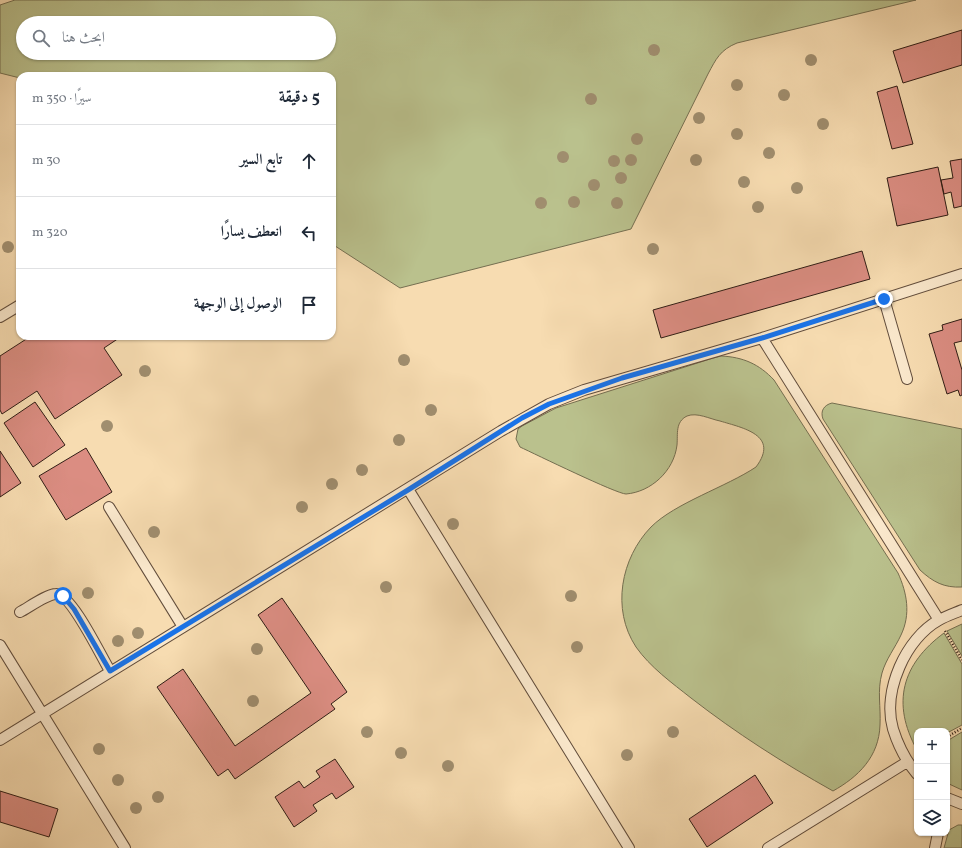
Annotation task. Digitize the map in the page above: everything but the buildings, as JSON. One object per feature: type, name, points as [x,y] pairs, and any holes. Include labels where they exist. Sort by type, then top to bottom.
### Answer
[{"type":"lane","points":[[0,740],[183,626],[408,490],[522,418],[549,404],[622,378],[762,338],[962,274]]},
{"type":"lane","points":[[884,299],[908,379]]},
{"type":"lane","points":[[0,317],[16,307]]},
{"type":"lane","points":[[762,338],[939,620]]},
{"type":"lane","points":[[408,490],[629,848]]},
{"type":"lane","points":[[109,507],[183,626]]},
{"type":"lane","points":[[20,612],[56,594],[63,596],[74,609],[110,671]]},
{"type":"lane","points":[[914,770],[907,762],[892,728],[891,697],[899,667],[915,640],[939,620],[962,610]]},
{"type":"lane","points":[[0,645],[126,848]]},
{"type":"lane","points":[[768,848],[907,762]]},
{"type":"lane","points":[[950,799],[962,804]]},
{"type":"lane","points":[[935,848],[937,836]]},
{"type":"path","points":[[939,620],[962,660]]},
{"type":"path","points":[[950,735],[962,728]]},
{"type":"green space","points":[[15,0],[916,0],[737,43],[722,52],[716,59],[708,74],[631,229],[400,288],[336,247],[336,72],[16,72],[16,77],[0,73],[0,5]]},
{"type":"green space","points":[[721,356],[750,362],[774,380],[898,573],[904,588],[907,604],[906,619],[901,635],[882,673],[879,693],[880,725],[876,747],[866,765],[851,779],[833,791],[796,770],[743,735],[708,711],[669,681],[636,647],[628,632],[624,617],[622,601],[626,569],[632,553],[641,539],[651,527],[673,510],[756,467],[762,456],[764,447],[761,440],[748,430],[739,427],[699,415],[687,416],[679,425],[675,454],[666,471],[660,478],[644,489],[626,494],[592,481],[520,447],[516,439],[518,429],[556,408]]},
{"type":"green space","points":[[832,403],[962,429],[962,587],[939,583],[920,570],[823,419],[823,409]]},
{"type":"green space","points":[[962,624],[962,656],[947,631]]},
{"type":"green space","points":[[944,633],[962,664],[962,725],[950,731],[950,728],[914,728],[914,744],[904,716],[903,700],[905,686],[910,671],[918,658]]},
{"type":"green space","points":[[962,732],[962,790],[950,784],[950,739]]},
{"type":"green space","points":[[958,825],[962,825],[962,848],[944,848],[947,836],[950,836],[950,829]]},
{"type":"route","points":[[63,596],[69,601],[110,671],[408,490],[522,418],[549,404],[584,390],[622,378],[762,338],[884,299]]}]
